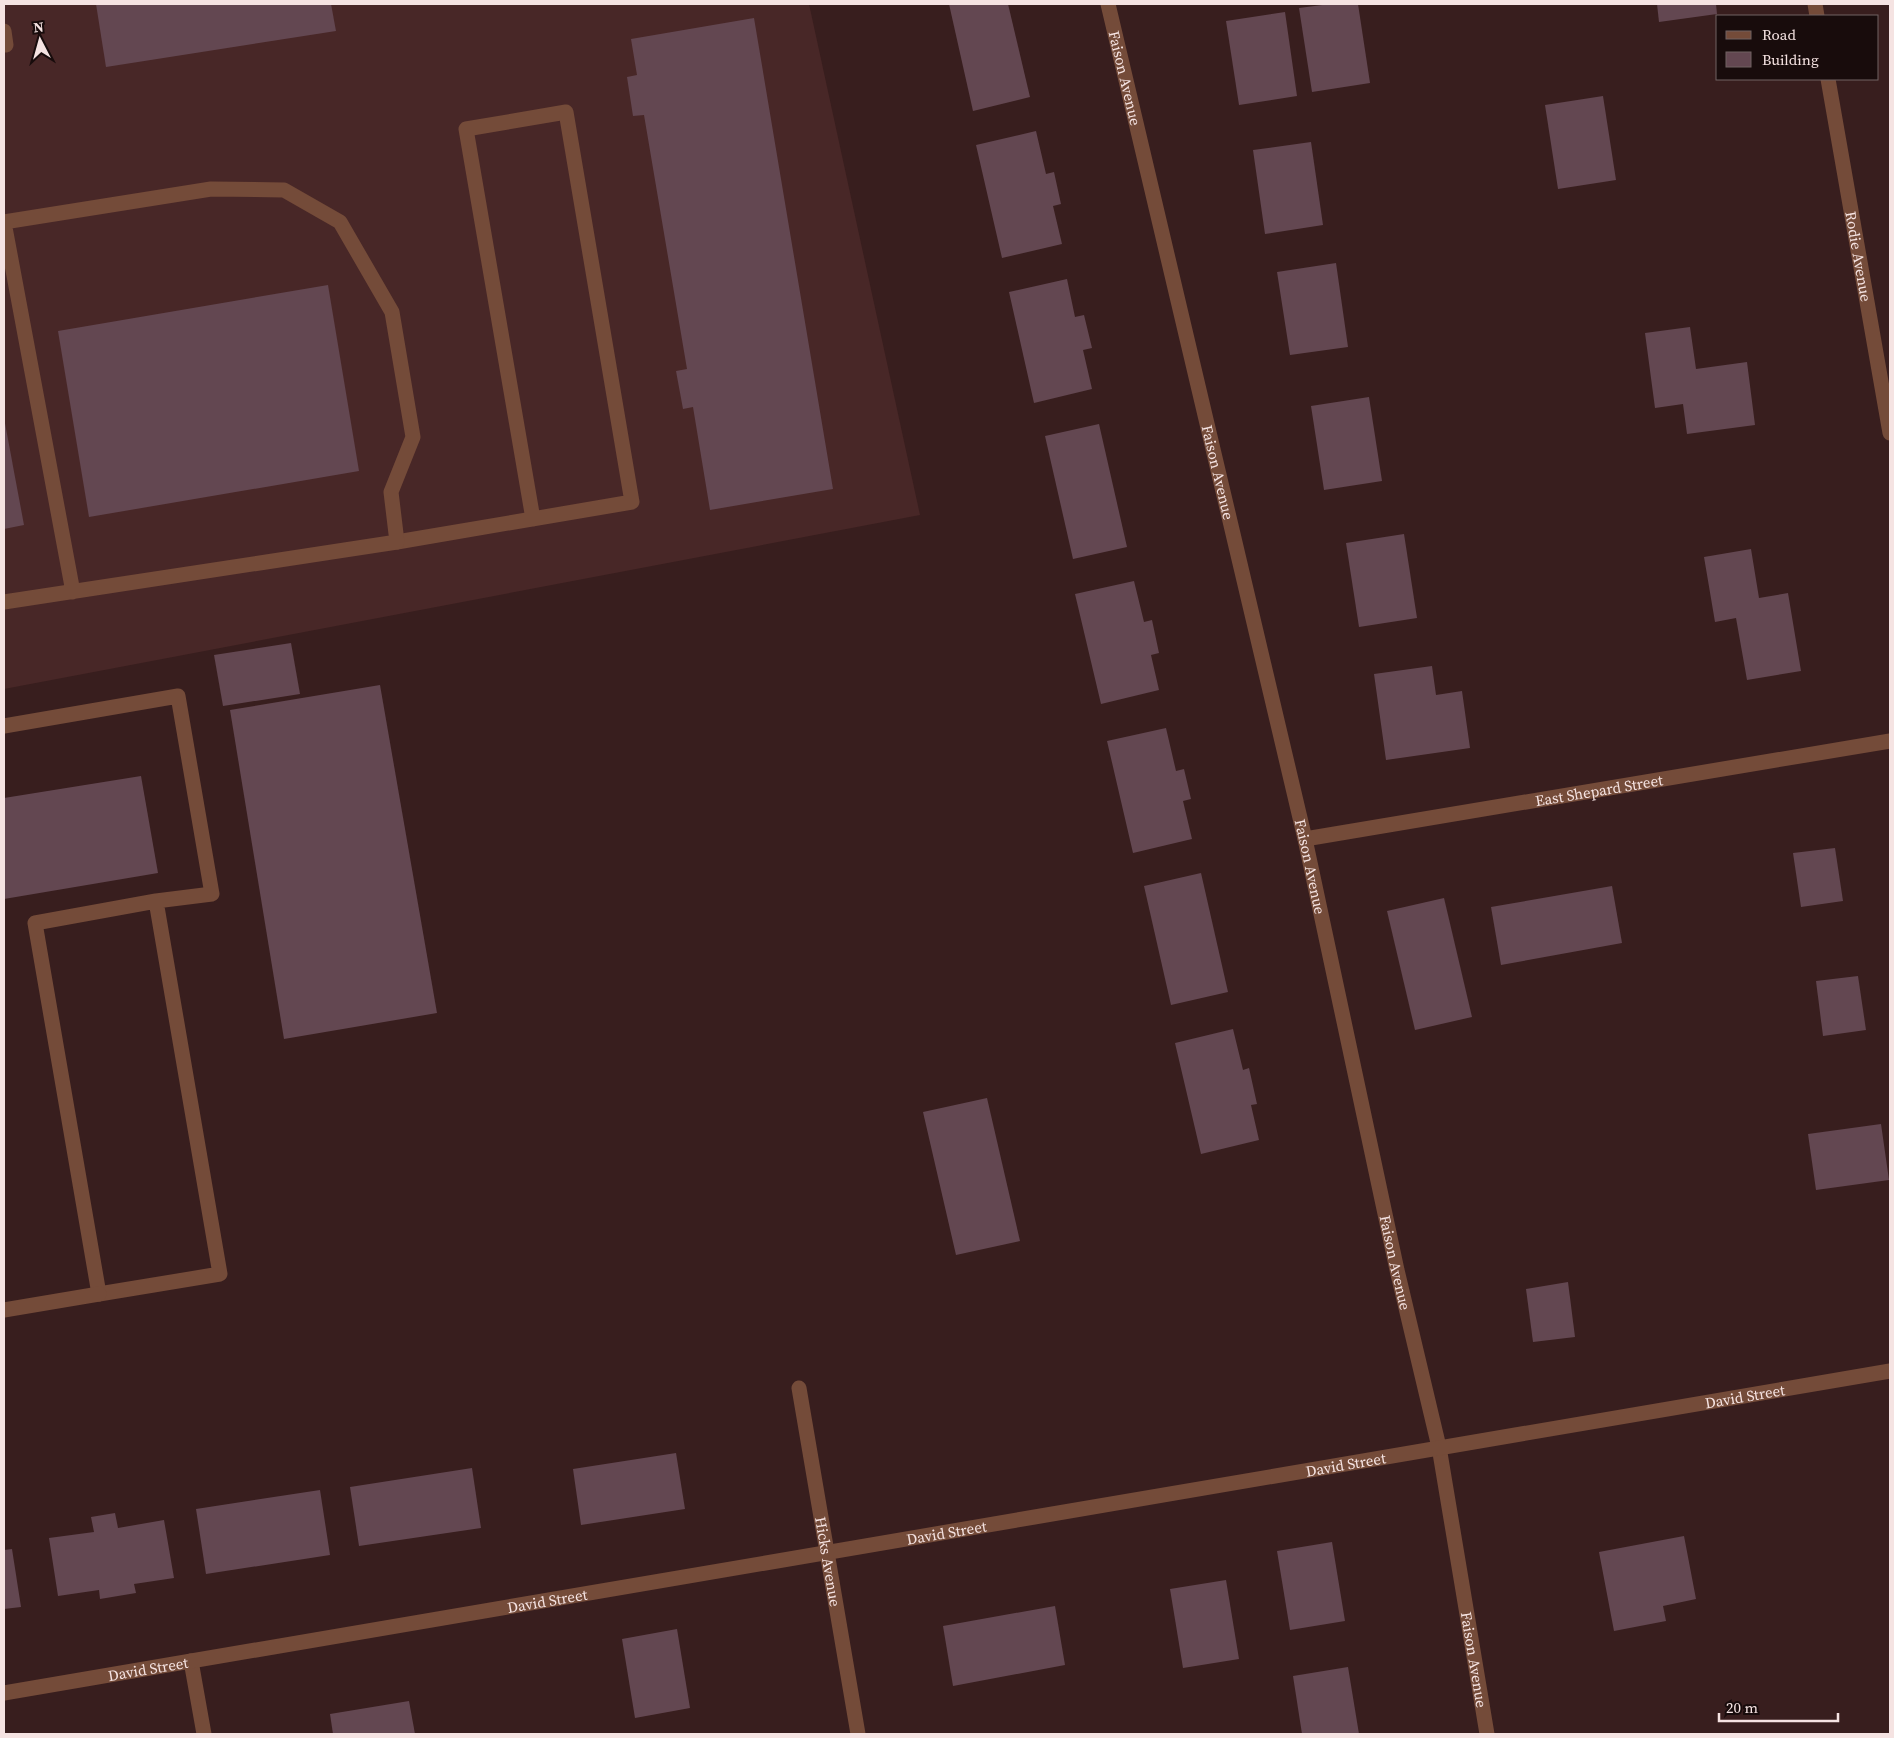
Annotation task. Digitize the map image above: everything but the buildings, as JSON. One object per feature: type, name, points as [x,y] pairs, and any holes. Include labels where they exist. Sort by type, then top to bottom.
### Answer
[{"type":"street","name":"Faison Avenue","points":[[1108,4],[1305,839],[1396,1270],[1439,1448],[1487,1734]]},
{"type":"street","points":[[4,31],[6,44],[4,45]]},
{"type":"street","name":"Rodie Avenue","points":[[1828,80],[1890,433]]},
{"type":"street","points":[[4,602],[397,542],[533,519],[632,502],[566,112],[466,129],[533,519]]},
{"type":"street","points":[[73,592],[4,222],[191,192],[211,189],[284,190],[340,222],[392,312],[413,437],[391,492],[397,542]]},
{"type":"street","points":[[4,726],[178,696],[212,894],[156,901],[35,923],[99,1294]]},
{"type":"street","name":"East Shepard Street","points":[[1305,839],[1890,741]]},
{"type":"street","points":[[4,1310],[220,1274],[156,901]]},
{"type":"street","name":"David Street","points":[[4,1693],[829,1554],[1890,1371]]},
{"type":"street","name":"Hicks Avenue","points":[[799,1388],[829,1554],[858,1734]]},
{"type":"street","points":[[191,1661],[204,1734]]},
{"type":"shaded area","points":[[4,4],[809,4],[920,515],[4,689]]}]
